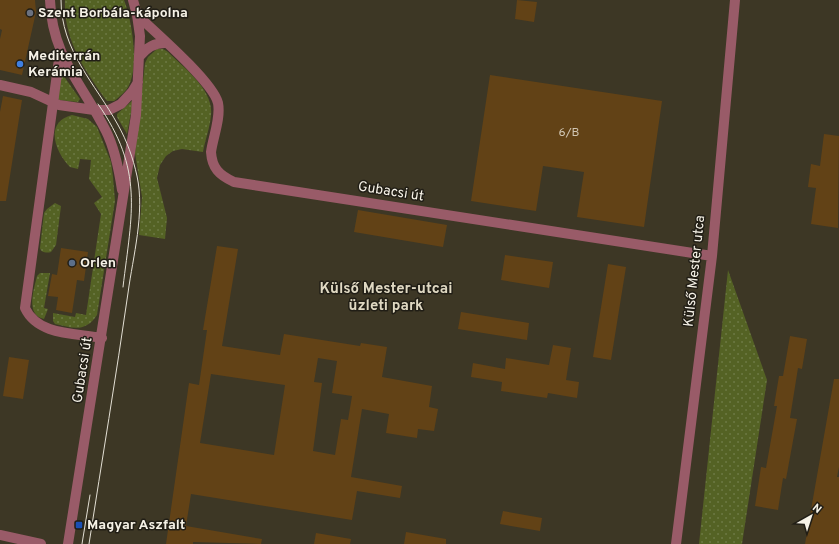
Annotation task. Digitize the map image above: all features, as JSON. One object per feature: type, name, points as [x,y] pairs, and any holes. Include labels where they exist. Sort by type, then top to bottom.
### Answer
[{"type":"street","name":"Gubacsi út","points":[[50,0],[53,34],[73,78],[94,110],[106,132],[114,153],[123,200]]},
{"type":"street","name":"Gubacsi út","points":[[68,544],[102,338],[136,115],[139,80],[140,36],[133,0]]},
{"type":"street","name":"Külső Mester utca","points":[[676,544],[712,256],[735,0]]},
{"type":"street","name":"Gubacsi út","points":[[137,15],[208,84],[214,93],[218,103],[218,113],[211,158],[213,166],[217,172],[234,182],[712,256]]},
{"type":"street","points":[[140,56],[146,49],[159,42],[167,43]]},
{"type":"street","name":"Gubacsi út","points":[[60,52],[25,299],[25,308],[29,317],[46,329],[102,338]]},
{"type":"street","points":[[0,85],[31,92],[52,103],[94,110],[109,110],[121,104],[132,92],[139,80]]},
{"type":"street","points":[[0,535],[41,544]]},
{"type":"green space","points":[[65,0],[124,0],[132,30],[134,66],[128,87],[123,94],[114,101],[107,101],[77,54],[68,28],[65,14]]},
{"type":"green space","points":[[157,49],[163,49],[168,52],[197,80],[208,97],[211,106],[211,115],[203,152],[182,149],[173,151],[166,156],[160,165],[157,178],[167,218],[165,239],[139,235],[142,197],[135,153],[145,63],[148,57]]},
{"type":"green space","points":[[63,75],[80,99],[78,102],[59,100],[61,76]]},
{"type":"green space","points":[[132,101],[127,134],[117,117],[117,114]]},
{"type":"green space","points":[[72,115],[88,119],[97,127],[111,162],[115,201],[97,315],[88,325],[78,328],[55,324],[53,321],[53,313],[75,317],[76,313],[86,315],[101,214],[94,203],[102,197],[89,179],[91,160],[80,159],[78,169],[70,167],[60,154],[57,146],[55,131],[58,124],[63,119]]},
{"type":"green space","points":[[55,203],[61,206],[56,245],[51,252],[44,252],[40,248],[44,213]]},
{"type":"green space","points":[[728,270],[767,380],[742,544],[699,544]]},
{"type":"green space","points":[[40,273],[50,273],[44,308],[48,309],[44,319],[38,317],[34,312],[32,301],[37,276]]},
{"type":"building","points":[[0,0],[35,0],[36,12],[22,75],[0,70],[0,39],[2,30],[0,29]]},
{"type":"building","points":[[517,0],[537,2],[534,22],[515,19]]},
{"type":"building","points":[[490,75],[662,101],[644,227],[577,217],[584,172],[543,166],[536,211],[471,201]]},
{"type":"building","points":[[3,96],[22,100],[6,201],[0,201],[0,112]]},
{"type":"building","points":[[824,134],[839,136],[838,228],[811,224],[816,188],[808,187],[811,164],[820,166]]},
{"type":"building","points":[[358,210],[447,225],[443,247],[354,232]]},
{"type":"building","points":[[217,246],[238,249],[222,346],[280,355],[284,334],[360,346],[361,343],[387,347],[382,377],[432,386],[429,407],[438,409],[434,431],[418,429],[417,438],[386,433],[389,414],[362,409],[351,477],[402,486],[400,498],[357,491],[352,520],[191,494],[186,526],[262,539],[261,544],[193,542],[193,544],[166,544],[189,383],[199,385],[207,330],[203,330]],"holes":[[[318,358],[337,361],[332,393],[352,396],[348,420],[341,419],[335,455],[313,451],[322,383],[314,382]],[[211,374],[285,385],[274,455],[200,443]]]},
{"type":"building","points":[[61,248],[88,252],[84,281],[77,280],[72,313],[56,310],[58,297],[48,296],[52,274],[57,275]]},
{"type":"building","points":[[505,255],[553,262],[549,288],[501,280]]},
{"type":"building","points":[[608,264],[626,267],[611,360],[593,357]]},
{"type":"building","points":[[461,312],[529,323],[527,340],[458,329]]},
{"type":"building","points":[[790,336],[807,339],[802,369],[798,368],[790,418],[797,419],[786,479],[783,478],[778,510],[755,506],[761,467],[766,468],[777,406],[774,406],[779,376],[783,376]]},
{"type":"building","points":[[553,345],[571,348],[566,380],[579,382],[577,398],[548,393],[547,398],[501,391],[502,382],[471,377],[473,363],[505,369],[506,358],[549,365]]},
{"type":"building","points":[[9,357],[29,360],[23,399],[3,396]]},
{"type":"building","points":[[834,379],[839,379],[839,467],[837,477],[839,477],[839,544],[805,544]]},
{"type":"building","points":[[503,511],[542,518],[540,531],[500,524]]},
{"type":"building","points":[[406,532],[446,539],[446,544],[404,544]]},
{"type":"building","points":[[316,533],[351,539],[350,544],[314,544]]},
{"type":"tram line","points":[[61,0],[63,18],[73,51],[124,137],[134,163],[140,205],[114,387],[89,544]]},
{"type":"tram line","points":[[98,104],[113,128],[123,150],[131,192],[131,214],[123,287]]},
{"type":"tram line","points":[[82,544],[90,495]]},
{"type":"place","name":"Szent Borbála-kápolna","points":[[30,13]]},
{"type":"place","name":"Mediterrán Kerámia","points":[[20,64]]},
{"type":"place","name":"Orlen","points":[[72,263]]},
{"type":"place","name":"Magyar Aszfalt","points":[[79,525]]},
{"type":"district","name":"Külső Mester-utcai üzleti park","points":[[386,298]]}]
